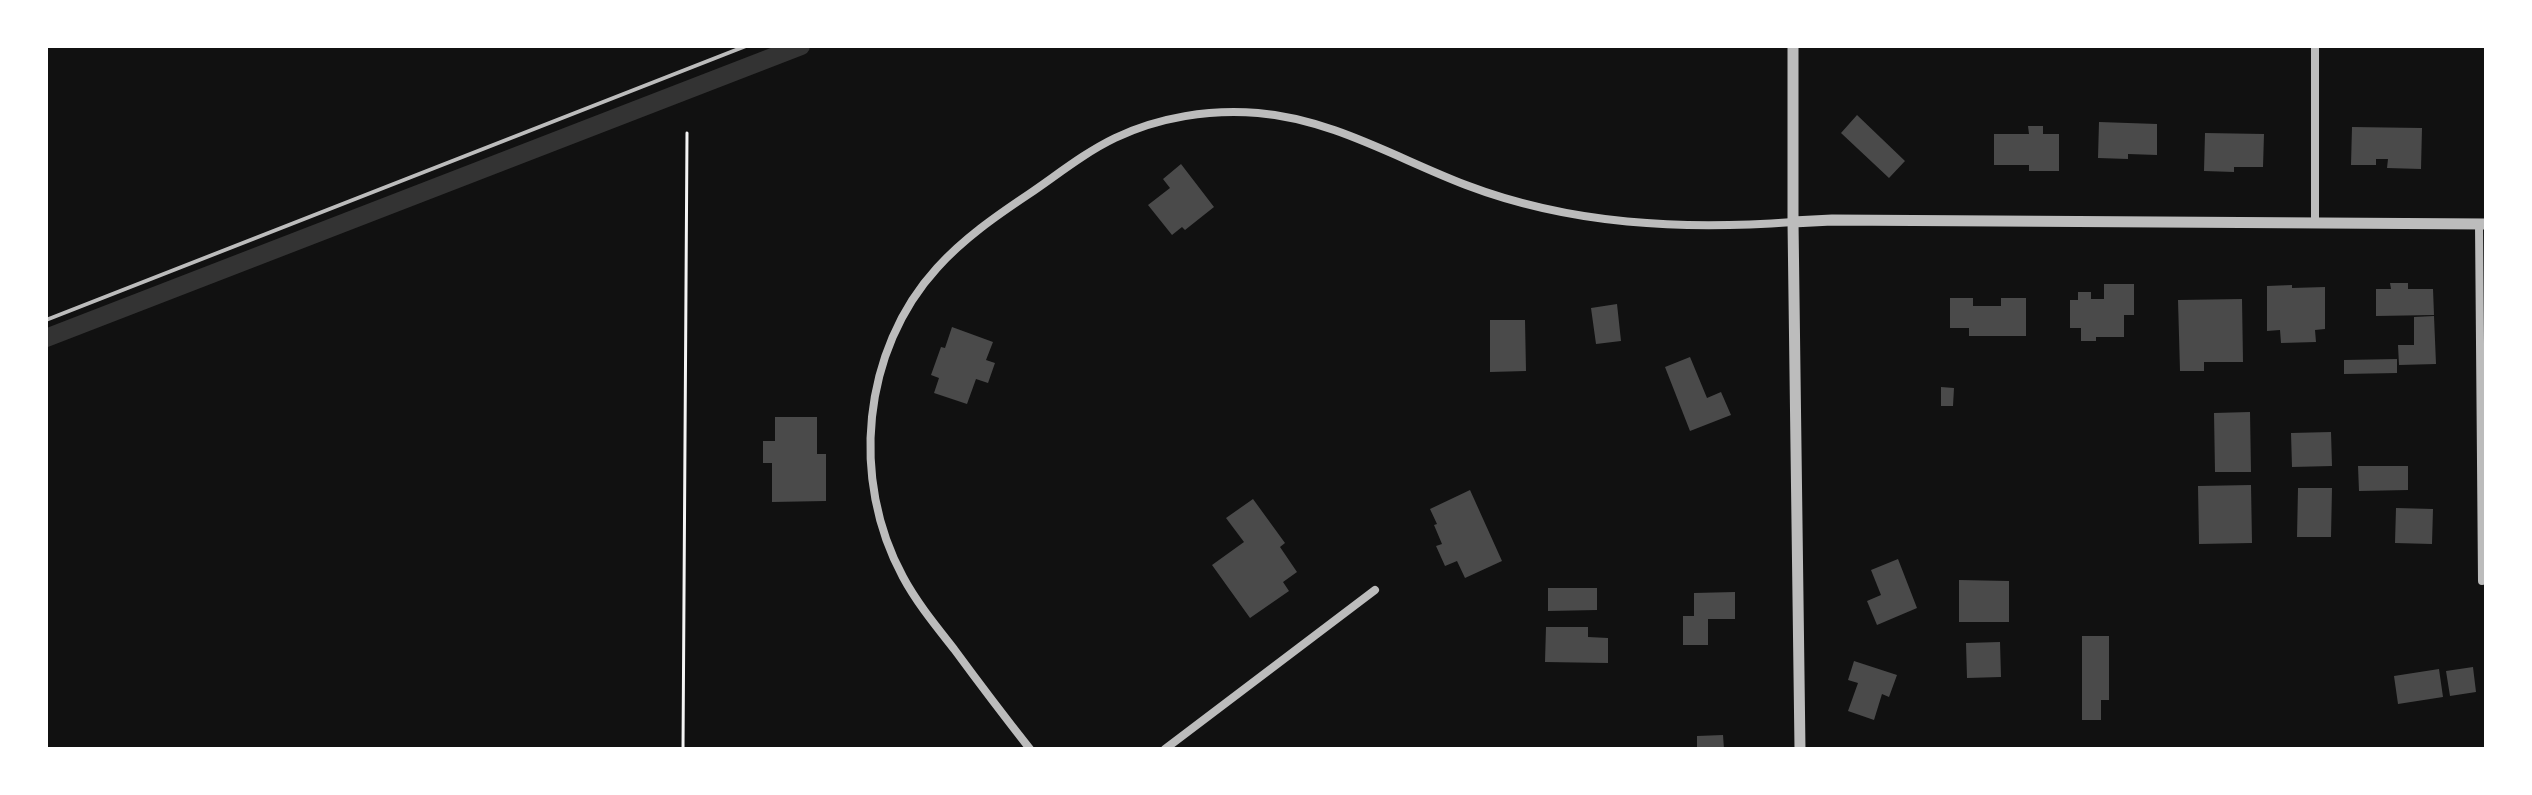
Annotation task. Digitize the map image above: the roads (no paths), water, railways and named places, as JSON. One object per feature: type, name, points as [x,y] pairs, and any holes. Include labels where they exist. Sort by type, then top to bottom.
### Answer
[{"type":"street","points":[[1793,46],[1800,749]]},
{"type":"street","points":[[2315,46],[2315,223]]},
{"type":"street","points":[[1030,749],[927,614],[903,577],[887,541],[875,500],[870,452],[872,413],[880,371],[896,328],[936,268],[997,216],[1100,147],[1148,125],[1185,116],[1256,113],[1293,118],[1339,131],[1467,185],[1542,209],[1637,224],[1747,225],[1832,220],[2482,224],[2482,581]]},
{"type":"street","points":[[1165,749],[1375,590]]},
{"type":"lane","points":[[46,320],[746,46]]},
{"type":"waterway","points":[[46,338],[801,46]]}]
